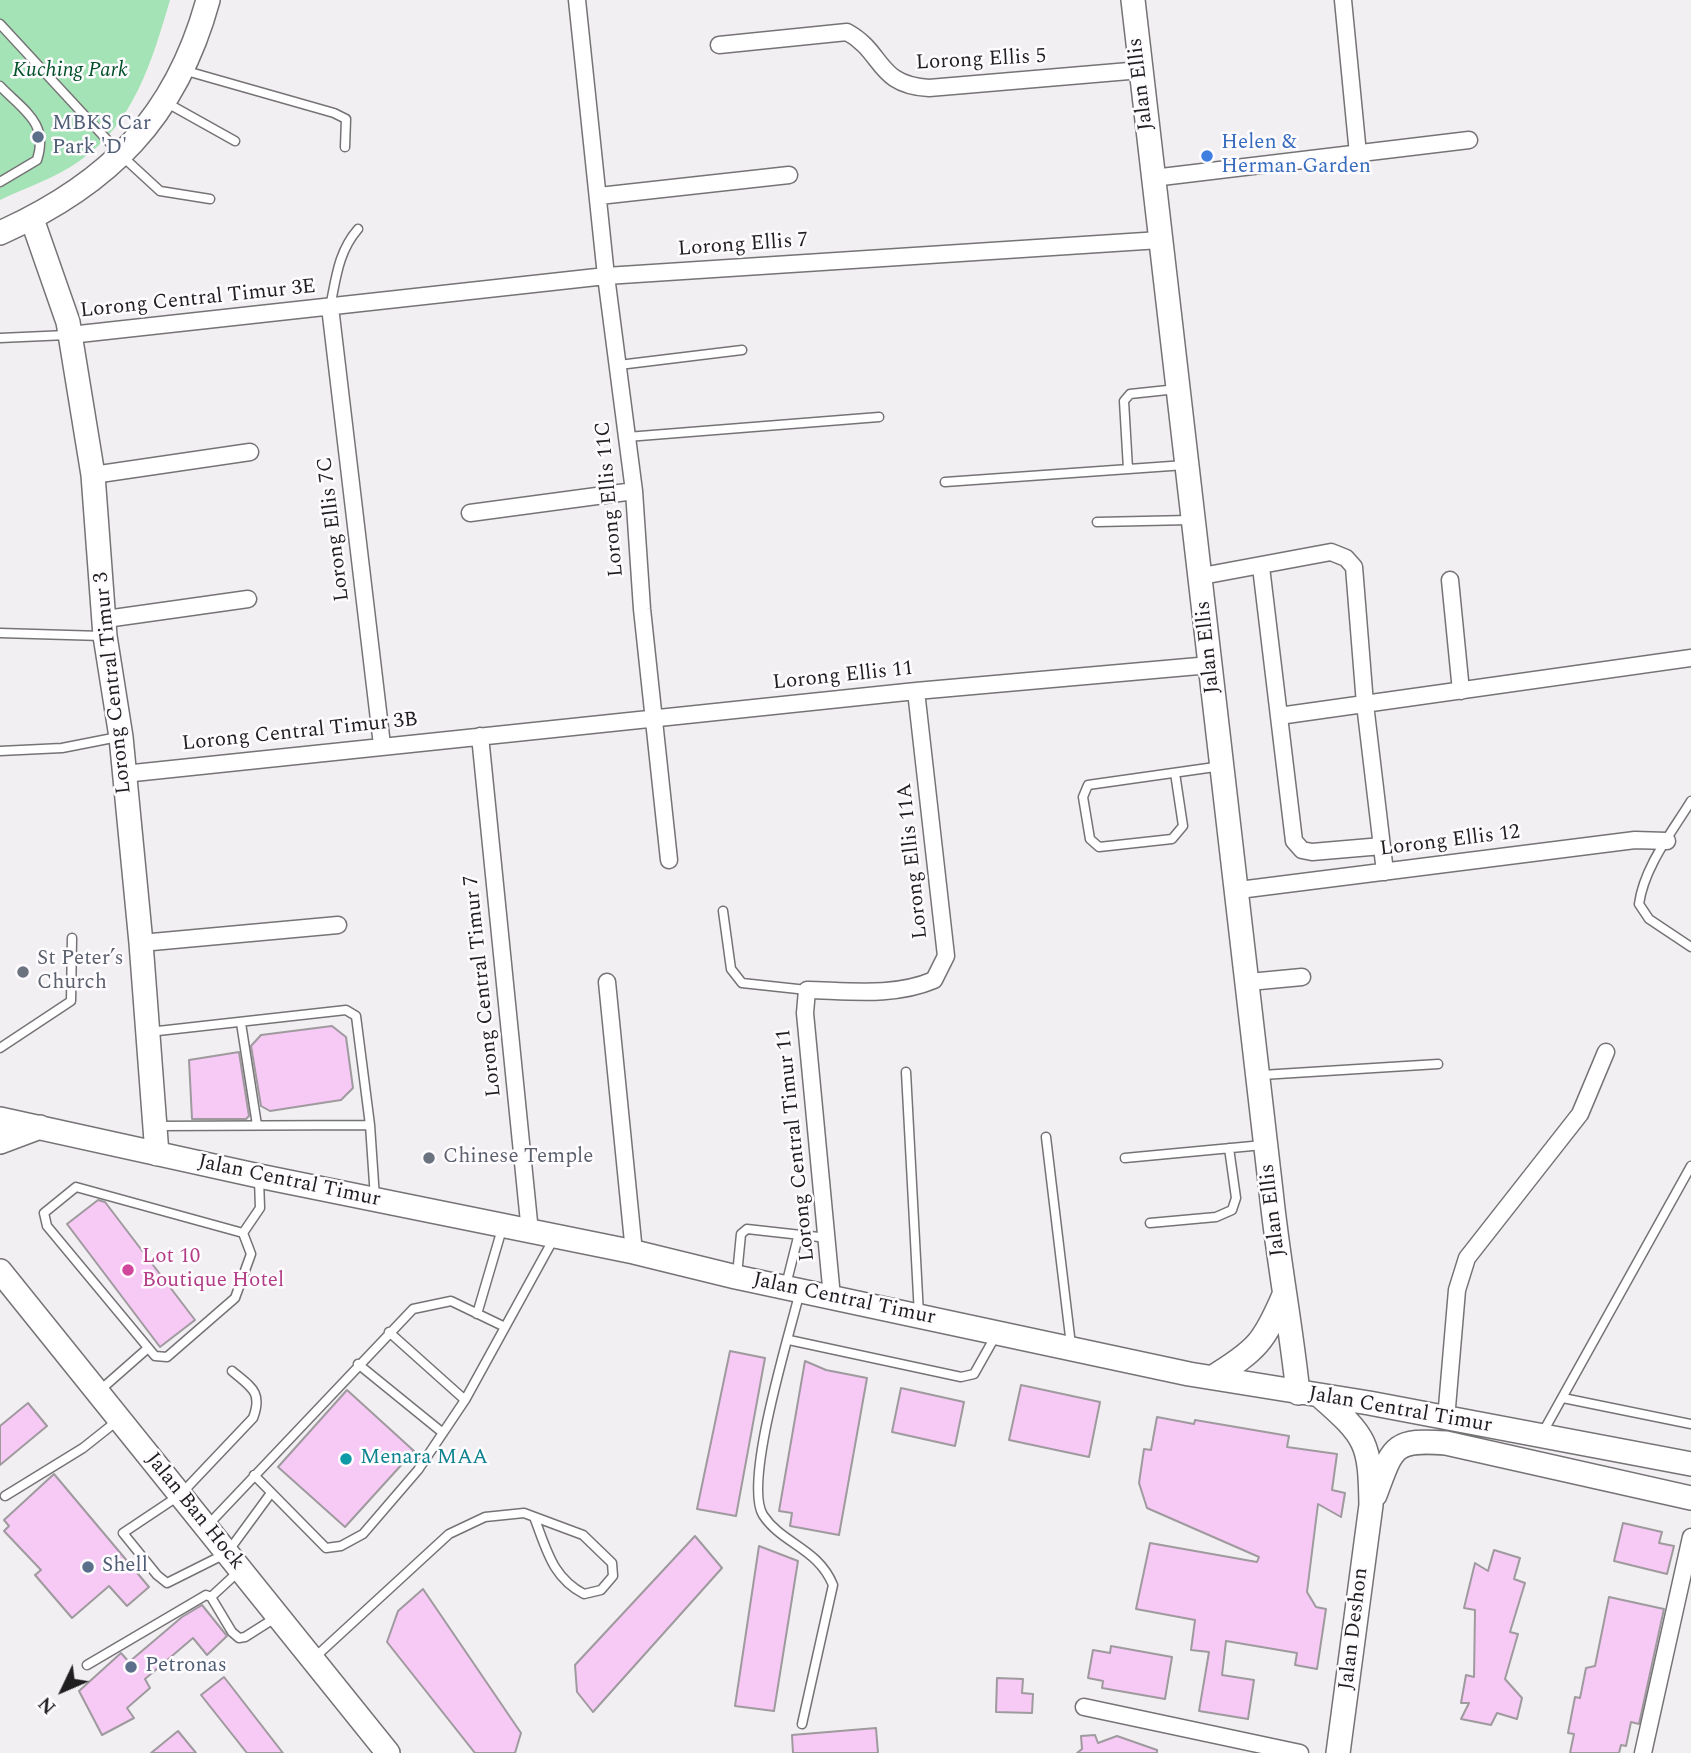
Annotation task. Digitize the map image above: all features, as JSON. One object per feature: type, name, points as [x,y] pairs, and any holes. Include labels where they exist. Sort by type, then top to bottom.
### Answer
[{"type":"main road","points":[[0,233],[32,219],[82,189],[122,156],[164,102],[198,36],[208,0]]},
{"type":"main road","name":"Jalan Ellis","points":[[1134,0],[1185,465],[1202,576],[1266,1144],[1285,1293],[1309,1395]]},
{"type":"main road","name":"Lorong Central Timur 3","points":[[32,219],[70,335],[93,475],[105,628],[121,737],[141,943],[157,1154]]},
{"type":"main road","name":"Jalan Central Timur","points":[[0,1119],[42,1126],[259,1176],[634,1252],[736,1278],[1213,1377],[1691,1464]]},
{"type":"main road","points":[[0,1142],[42,1126]]},
{"type":"main road","name":"Jalan Ban Hock","points":[[0,1271],[388,1753]]},
{"type":"main road","points":[[1213,1377],[1248,1356],[1267,1335],[1285,1293]]},
{"type":"main road","points":[[1309,1395],[1351,1426],[1369,1453],[1371,1505]]},
{"type":"main road","name":"Jalan Central Timur","points":[[1371,1505],[1392,1452],[1412,1441],[1446,1443],[1691,1498]]},
{"type":"main road","name":"Jalan Deshon","points":[[1338,1753],[1371,1505]]},
{"type":"street","name":"Lorong Ellis 11C","points":[[577,0],[606,276],[634,491],[668,860]]},
{"type":"street","points":[[1343,0],[1358,154]]},
{"type":"street","name":"Lorong Ellis 5","points":[[719,45],[847,32],[859,39],[893,79],[907,87],[1141,70]]},
{"type":"street","points":[[1153,178],[1469,140]]},
{"type":"street","points":[[599,196],[789,175]]},
{"type":"street","name":"Lorong Ellis 7","points":[[330,307],[606,276],[1160,240]]},
{"type":"street","name":"Lorong Central Timur 3E","points":[[70,335],[330,307]]},
{"type":"street","name":"Lorong Ellis 7C","points":[[330,307],[382,746]]},
{"type":"street","points":[[93,475],[250,452]]},
{"type":"street","points":[[470,513],[634,491]]},
{"type":"street","points":[[1202,576],[1331,552],[1346,558],[1354,567],[1364,705],[1385,872]]},
{"type":"street","points":[[1261,567],[1294,841],[1302,850],[1312,852],[1381,846]]},
{"type":"street","points":[[1450,580],[1461,691]]},
{"type":"street","points":[[105,628],[248,599]]},
{"type":"street","points":[[1279,716],[1691,658]]},
{"type":"street","name":"Lorong Ellis 11","points":[[480,736],[916,691],[1210,665]]},
{"type":"street","name":"Lorong Ellis 11A","points":[[807,990],[891,992],[916,987],[934,979],[946,956],[916,691]]},
{"type":"street","name":"Lorong Central Timur 3B","points":[[124,774],[480,736]]},
{"type":"street","name":"Lorong Central Timur 7","points":[[480,736],[530,1232]]},
{"type":"street","name":"Lorong Ellis 12","points":[[1239,890],[1635,840],[1667,841]]},
{"type":"street","points":[[141,943],[338,925]]},
{"type":"street","points":[[1249,982],[1302,977]]},
{"type":"street","points":[[607,982],[634,1252]]},
{"type":"street","name":"Lorong Central Timur 11","points":[[807,990],[805,1013],[832,1297]]},
{"type":"street","points":[[1446,1419],[1457,1290],[1467,1258],[1580,1114],[1606,1052]]},
{"type":"street","points":[[1643,1753],[1691,1537]]},
{"type":"street","points":[[1084,1707],[1300,1753]]},
{"type":"lane","points":[[1,28],[122,156],[160,191],[210,199]]},
{"type":"lane","points":[[180,70],[334,113],[346,120],[345,148]]},
{"type":"lane","points":[[0,86],[40,128],[42,143],[37,160],[0,182]]},
{"type":"lane","points":[[164,102],[235,141]]},
{"type":"lane","points":[[330,307],[339,259],[347,242],[358,229]]},
{"type":"lane","points":[[0,338],[70,335]]},
{"type":"lane","points":[[619,365],[742,350]]},
{"type":"lane","points":[[1128,469],[1124,401],[1130,394],[1177,388]]},
{"type":"lane","points":[[627,437],[879,417]]},
{"type":"lane","points":[[946,482],[1185,465]]},
{"type":"lane","points":[[1097,522],[1193,520]]},
{"type":"lane","points":[[0,633],[105,628]]},
{"type":"lane","points":[[0,751],[62,748],[121,737]]},
{"type":"lane","points":[[1175,773],[1182,826],[1172,839],[1099,847],[1090,839],[1083,797],[1088,785],[1224,766]]},
{"type":"lane","points":[[1691,801],[1641,889],[1639,904],[1649,919],[1691,947]]},
{"type":"lane","points":[[723,911],[731,969],[742,983],[807,990]]},
{"type":"lane","points":[[0,1048],[71,1001],[72,938]]},
{"type":"lane","points":[[149,1032],[346,1010],[356,1016],[370,1125],[375,1200]]},
{"type":"lane","points":[[241,1023],[257,1125]]},
{"type":"lane","points":[[1259,1075],[1438,1064]]},
{"type":"lane","points":[[906,1072],[919,1315]]},
{"type":"lane","points":[[155,1126],[370,1125]]},
{"type":"lane","points":[[1046,1137],[1072,1348]]},
{"type":"lane","points":[[1125,1158],[1266,1144]]},
{"type":"lane","points":[[1150,1223],[1216,1217],[1232,1210],[1236,1198],[1229,1148]]},
{"type":"lane","points":[[1541,1437],[1691,1166]]},
{"type":"lane","points":[[243,1233],[260,1208],[259,1176]]},
{"type":"lane","points":[[83,1187],[243,1233],[251,1254],[235,1298],[167,1357],[155,1356],[47,1226],[44,1213],[70,1190],[83,1187]]},
{"type":"lane","points":[[477,1314],[503,1226]]},
{"type":"lane","points":[[736,1278],[741,1234],[747,1229],[798,1237],[828,1238]]},
{"type":"lane","points":[[254,1475],[326,1548],[341,1546],[363,1534],[418,1470],[465,1400],[554,1237]]},
{"type":"lane","points":[[798,1237],[789,1340],[762,1446],[757,1501],[764,1516],[826,1567],[833,1585],[802,1724]]},
{"type":"lane","points":[[206,1528],[358,1364],[413,1309],[451,1301],[505,1327]]},
{"type":"lane","points":[[389,1332],[465,1400]]},
{"type":"lane","points":[[789,1340],[961,1377],[974,1374],[998,1333]]},
{"type":"lane","points":[[97,1392],[148,1348]]},
{"type":"lane","points":[[358,1364],[443,1433]]},
{"type":"lane","points":[[232,1371],[253,1389],[258,1403],[253,1418],[180,1494],[123,1533],[126,1540],[167,1583],[234,1561]]},
{"type":"lane","points":[[1563,1398],[1691,1424]]},
{"type":"lane","points":[[5,1496],[83,1448],[120,1420]]},
{"type":"lane","points":[[211,1597],[271,1493]]},
{"type":"lane","points":[[313,1660],[449,1534],[485,1517],[524,1513],[583,1535],[612,1563],[614,1576],[601,1590],[584,1594],[568,1586],[552,1567],[534,1517]]},
{"type":"lane","points":[[87,1665],[206,1595],[211,1597],[232,1632],[239,1638],[246,1637],[277,1616]]},
{"type":"green space","name":"Kuching Park","points":[[0,0],[170,0],[148,68],[127,110],[113,129],[97,147],[69,168],[0,200]]},
{"type":"building","points":[[332,1026],[346,1037],[353,1088],[341,1100],[270,1111],[261,1106],[251,1046],[261,1035]]},
{"type":"building","points":[[239,1052],[249,1116],[246,1119],[192,1119],[189,1060]]},
{"type":"building","name":"Lot 10 Boutique Hotel","points":[[98,1200],[105,1202],[195,1320],[160,1347],[67,1224]]},
{"type":"building","points":[[730,1351],[765,1358],[736,1516],[697,1509]]},
{"type":"building","points":[[805,1361],[826,1370],[867,1378],[839,1535],[790,1526],[792,1513],[779,1511]]},
{"type":"building","points":[[1021,1385],[1100,1402],[1089,1457],[1009,1440]]},
{"type":"building","points":[[901,1388],[964,1402],[955,1446],[892,1432]]},
{"type":"building","name":"Menara MAA","points":[[347,1390],[414,1451],[345,1527],[278,1467]]},
{"type":"building","points":[[28,1403],[47,1426],[0,1465],[0,1426]]},
{"type":"building","points":[[1157,1417],[1194,1424],[1195,1420],[1289,1436],[1287,1447],[1337,1454],[1332,1490],[1345,1493],[1341,1517],[1318,1504],[1307,1592],[1316,1607],[1326,1609],[1317,1669],[1295,1665],[1297,1653],[1226,1641],[1222,1675],[1254,1680],[1248,1719],[1199,1711],[1209,1652],[1191,1650],[1195,1620],[1136,1609],[1150,1543],[1257,1562],[1259,1557],[1147,1508],[1139,1483],[1144,1449],[1151,1450]]},
{"type":"building","points":[[54,1474],[149,1587],[127,1606],[109,1586],[72,1618],[35,1575],[41,1570],[4,1531],[9,1526],[4,1520]]},
{"type":"building","points":[[1623,1523],[1662,1532],[1659,1543],[1674,1546],[1667,1574],[1614,1561]]},
{"type":"building","points":[[695,1536],[722,1568],[593,1712],[577,1692],[575,1665]]},
{"type":"building","points":[[759,1546],[798,1561],[774,1711],[735,1706]]},
{"type":"building","points":[[1494,1550],[1520,1558],[1514,1579],[1525,1583],[1510,1632],[1518,1634],[1505,1679],[1522,1698],[1517,1719],[1497,1713],[1491,1725],[1461,1719],[1469,1703],[1461,1703],[1466,1675],[1474,1677],[1475,1610],[1464,1608],[1475,1563],[1488,1571]]},
{"type":"building","points":[[423,1589],[521,1733],[515,1753],[475,1753],[387,1642],[398,1611]]},
{"type":"building","points":[[1609,1597],[1664,1609],[1639,1724],[1631,1722],[1626,1746],[1621,1745],[1619,1753],[1570,1753],[1574,1734],[1568,1733],[1575,1697],[1580,1698],[1586,1668],[1595,1666]]},
{"type":"building","name":"Petronas","points":[[202,1605],[227,1636],[207,1655],[193,1638],[145,1679],[150,1688],[127,1708],[134,1718],[102,1735],[79,1691],[121,1653],[129,1662],[182,1617]]},
{"type":"building","points":[[1111,1646],[1172,1657],[1165,1699],[1102,1688],[1103,1681],[1088,1678],[1093,1650],[1110,1653]]},
{"type":"building","points":[[224,1677],[283,1753],[247,1753],[201,1695]]},
{"type":"building","points":[[997,1678],[1023,1679],[1022,1693],[1033,1694],[1032,1713],[996,1712]]},
{"type":"building","points":[[876,1728],[878,1753],[793,1753],[792,1735]]},
{"type":"building","points":[[178,1731],[196,1753],[151,1753]]},
{"type":"building","points":[[1095,1735],[1098,1743],[1117,1736],[1157,1750],[1157,1753],[1077,1753],[1082,1749],[1081,1736]]},
{"type":"place","name":"MBKS Car Park 'D'","points":[[38,137]]},
{"type":"place","name":"Helen & Herman Garden","points":[[1207,156]]},
{"type":"place","name":"St Peter’s Church","points":[[23,972]]},
{"type":"place","name":"Chinese Temple","points":[[429,1158]]},
{"type":"place","name":"Lot 10 Boutique Hotel","points":[[128,1270]]},
{"type":"place","name":"Menara MAA","points":[[346,1459]]},
{"type":"place","name":"Shell","points":[[88,1567]]},
{"type":"place","name":"Petronas","points":[[131,1667]]}]
